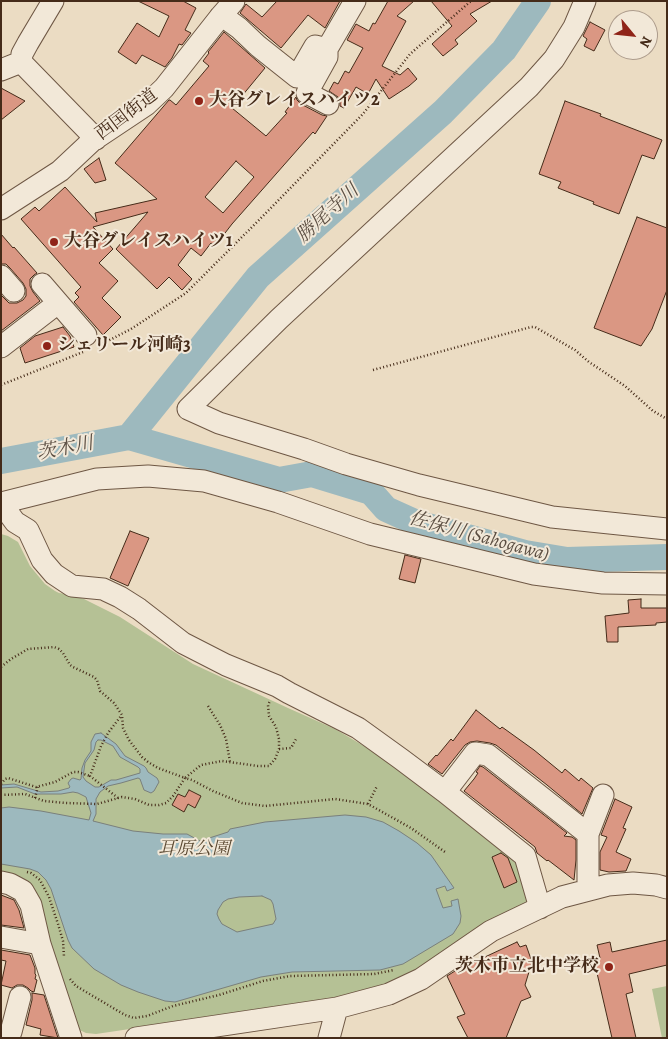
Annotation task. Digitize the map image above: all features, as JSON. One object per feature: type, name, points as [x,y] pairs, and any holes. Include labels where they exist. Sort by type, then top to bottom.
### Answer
[{"type":"street","points":[[21,62],[22,54],[54,1]]},
{"type":"street","points":[[328,104],[306,93],[327,57],[327,49],[355,1]]},
{"type":"street","points":[[584,1],[574,27],[554,59],[529,87],[286,313],[188,409],[218,424],[304,449],[346,464],[429,487],[552,517],[667,529]]},
{"type":"street","points":[[227,9],[228,20],[297,77],[315,46],[327,49]]},
{"type":"street","name":"西国街道","points":[[1,209],[60,171],[92,141],[146,105],[164,88],[227,9]]},
{"type":"street","points":[[1,70],[21,62]]},
{"type":"street","points":[[21,62],[96,139]]},
{"type":"street","points":[[42,284],[91,344]]},
{"type":"street","points":[[1,347],[58,303]]},
{"type":"street","points":[[540,908],[525,856],[445,792],[358,728],[289,694],[277,686],[226,665],[183,642],[139,609],[104,589],[72,586],[54,574],[42,560],[28,530],[16,522],[1,503],[97,479],[148,476],[204,481],[278,502],[370,534],[534,574],[603,583],[667,584]]},
{"type":"street","points":[[445,792],[476,753],[488,755],[588,834]]},
{"type":"street","points":[[588,890],[588,834],[604,795]]},
{"type":"street","points":[[1,882],[24,891],[31,905],[40,944],[71,1038]]},
{"type":"street","points":[[136,1038],[245,1029],[389,994],[421,979],[490,931],[562,897],[608,885],[633,883],[667,888]]},
{"type":"street","points":[[1,938],[40,944]]},
{"type":"street","points":[[13,1033],[20,997]]},
{"type":"street","points":[[329,1038],[337,1008]]},
{"type":"path","points":[[1,385],[91,344],[131,329],[186,293],[363,114],[410,54],[471,1]]},
{"type":"path","points":[[374,370],[535,327],[575,350],[625,386],[653,411],[667,419]]},
{"type":"path","points":[[1,667],[28,650],[54,647],[59,649],[64,653],[73,668],[94,676],[100,691],[114,703],[122,715],[124,728],[129,740],[142,758],[158,768],[192,780],[242,803],[265,806],[335,799],[368,804],[411,828],[445,852]]},
{"type":"path","points":[[1,795],[24,794],[44,801],[97,804],[122,798],[135,799],[149,805],[159,805],[166,803],[185,778],[201,765],[222,761],[269,766],[275,759],[280,739],[270,716],[268,705],[277,686]]},
{"type":"path","points":[[208,706],[226,739],[230,762]]},
{"type":"path","points":[[90,776],[101,746],[122,715]]},
{"type":"path","points":[[279,749],[291,748],[296,739]]},
{"type":"path","points":[[1,784],[4,779],[8,778],[38,786],[55,782],[73,772],[78,772],[90,776],[119,799]]},
{"type":"path","points":[[35,798],[38,786]]},
{"type":"path","points":[[368,804],[377,786]]},
{"type":"path","points":[[22,871],[31,873],[40,880],[49,897],[63,940],[64,961]]},
{"type":"path","points":[[68,976],[76,986],[125,1015],[134,1018],[147,1016],[173,1006],[219,995],[263,981],[290,976],[374,974],[390,972],[399,968]]},
{"type":"green space","name":"耳原公園","points":[[1,534],[18,542],[30,566],[45,584],[55,591],[84,599],[120,617],[193,664],[335,729],[386,761],[517,855],[528,900],[527,905],[396,985],[366,994],[96,1034],[86,1033],[71,1026],[44,939],[1,877]]},
{"type":"green space","points":[[667,986],[667,1038],[662,1038],[652,989]]},
{"type":"water","points":[[101,733],[116,744],[125,756],[144,766],[159,782],[151,793],[144,790],[138,778],[108,786],[100,792],[96,799],[96,814],[93,821],[133,831],[187,834],[200,841],[228,832],[230,829],[265,822],[345,815],[366,817],[383,822],[399,831],[431,855],[454,888],[447,891],[445,886],[436,889],[443,908],[452,906],[451,901],[458,899],[461,916],[460,923],[453,934],[403,964],[380,970],[292,972],[261,977],[175,1002],[165,1001],[121,985],[94,969],[72,948],[46,880],[38,872],[30,869],[1,864],[1,808],[9,807],[41,811],[89,820],[91,813],[86,797],[78,793],[35,794],[17,787],[1,788],[1,785],[14,784],[41,792],[69,788],[68,783],[71,779],[81,779],[82,768],[91,751],[91,742],[95,734]],"holes":[[[98,740],[113,746],[120,757],[138,767],[140,773],[111,780],[99,787],[95,787],[86,781],[83,777],[85,763]],[[262,896],[271,900],[273,904],[276,919],[273,924],[237,932],[222,924],[217,914],[223,902],[239,897]]]},
{"type":"building","points":[[138,1],[183,1],[196,8],[185,30],[191,33],[182,45],[179,44],[165,67],[142,55],[136,64],[118,52],[137,23],[159,37],[169,16]]},
{"type":"building","points":[[277,1],[340,1],[325,28],[308,15],[281,48],[240,13],[246,4],[262,17]]},
{"type":"building","points":[[388,1],[414,1],[397,16],[406,21],[382,66],[400,75],[408,68],[417,79],[389,99],[376,79],[368,94],[356,87],[344,108],[340,106],[338,97],[329,91],[334,82],[338,84],[345,71],[349,73],[363,48],[347,40],[356,24],[369,31]]},
{"type":"building","points":[[431,1],[492,1],[470,14],[477,21],[455,40],[458,44],[443,56],[432,44],[452,26]]},
{"type":"building","points":[[590,22],[605,30],[594,51],[584,46],[587,39],[583,36]]},
{"type":"building","points":[[224,32],[265,68],[232,108],[266,136],[287,113],[285,112],[296,97],[301,104],[327,116],[315,134],[313,132],[215,246],[211,243],[201,256],[191,248],[178,265],[192,279],[182,290],[169,277],[157,289],[116,249],[148,212],[93,227],[113,249],[99,263],[118,281],[102,298],[121,317],[103,335],[74,302],[79,297],[75,293],[81,287],[21,219],[35,207],[39,211],[65,187],[97,222],[95,213],[157,199],[115,163],[169,100],[176,105],[209,66],[203,61]],"holes":[[[236,161],[254,177],[223,213],[205,197]]]},
{"type":"building","points":[[1,88],[25,101],[1,120]]},
{"type":"building","points":[[565,101],[662,140],[654,159],[642,155],[619,214],[558,188],[561,182],[539,174]]},
{"type":"building","points":[[99,158],[106,180],[95,183],[84,169]]},
{"type":"building","points":[[637,217],[667,228],[667,290],[652,329],[641,346],[594,328]]},
{"type":"building","points":[[1,234],[37,273],[30,279],[30,286],[40,301],[1,331],[1,295],[9,303],[17,303],[26,296],[26,289],[6,264],[1,264]]},
{"type":"building","name":"シェリール河崎3","points":[[63,327],[70,336],[74,347],[25,363],[20,348],[35,336]]},
{"type":"building","points":[[130,531],[149,538],[128,586],[110,578]]},
{"type":"building","points":[[405,555],[421,559],[415,583],[399,579]]},
{"type":"building","points":[[641,599],[641,608],[667,608],[667,622],[656,623],[656,625],[618,627],[618,642],[607,642],[605,616],[629,613],[628,600]]},
{"type":"building","points":[[476,710],[500,729],[502,727],[534,750],[562,773],[565,769],[579,781],[581,778],[593,788],[582,814],[496,745],[490,743],[477,741],[465,745],[442,774],[428,764],[451,739],[453,741]]},
{"type":"building","points":[[480,766],[567,833],[564,836],[572,837],[576,840],[574,880],[537,853],[535,847],[464,791],[478,773],[476,772]]},
{"type":"building","points":[[189,790],[201,796],[195,808],[188,804],[184,812],[172,805],[178,794],[185,797]]},
{"type":"building","points":[[615,799],[632,807],[623,828],[626,829],[616,852],[631,859],[626,871],[609,872],[600,870],[600,852],[607,837],[601,835]]},
{"type":"building","points":[[501,853],[508,858],[517,882],[504,888],[492,857]]},
{"type":"building","points":[[1,895],[14,900],[24,928],[1,925]]},
{"type":"building","points":[[667,940],[667,965],[629,974],[633,992],[626,994],[636,1038],[612,1038],[594,960],[600,958],[597,945],[610,942],[612,952]]},
{"type":"building","points":[[517,942],[520,947],[526,945],[532,962],[525,985],[531,997],[521,1001],[506,1038],[468,1038],[457,1017],[465,1014],[447,976]]},
{"type":"building","points":[[1,950],[30,955],[35,968],[35,979],[37,980],[34,992],[23,985],[17,985],[12,988],[1,985],[6,961],[1,960]]},
{"type":"building","points":[[32,993],[44,995],[58,1038],[40,1035],[41,1029],[26,1025]]},
{"type":"waterway","name":"勝尾寺川","points":[[129,437],[258,277],[443,112],[504,50],[538,1]]},
{"type":"waterway","name":"佐保川 (Sahogawa)","points":[[1,461],[129,437],[279,480],[312,474],[371,492],[386,509],[417,523],[525,553],[567,560],[667,557]]},
{"type":"place","name":"大谷グレイスハイツ2","points":[[199,101]]},
{"type":"place","name":"大谷グレイスハイツ1","points":[[54,242]]},
{"type":"place","name":"シェリール河崎3","points":[[47,346]]},
{"type":"place","name":"茨木市立北中学校","points":[[609,967]]},
{"type":"water label","name":"茨木川","points":[[65,449]]}]
